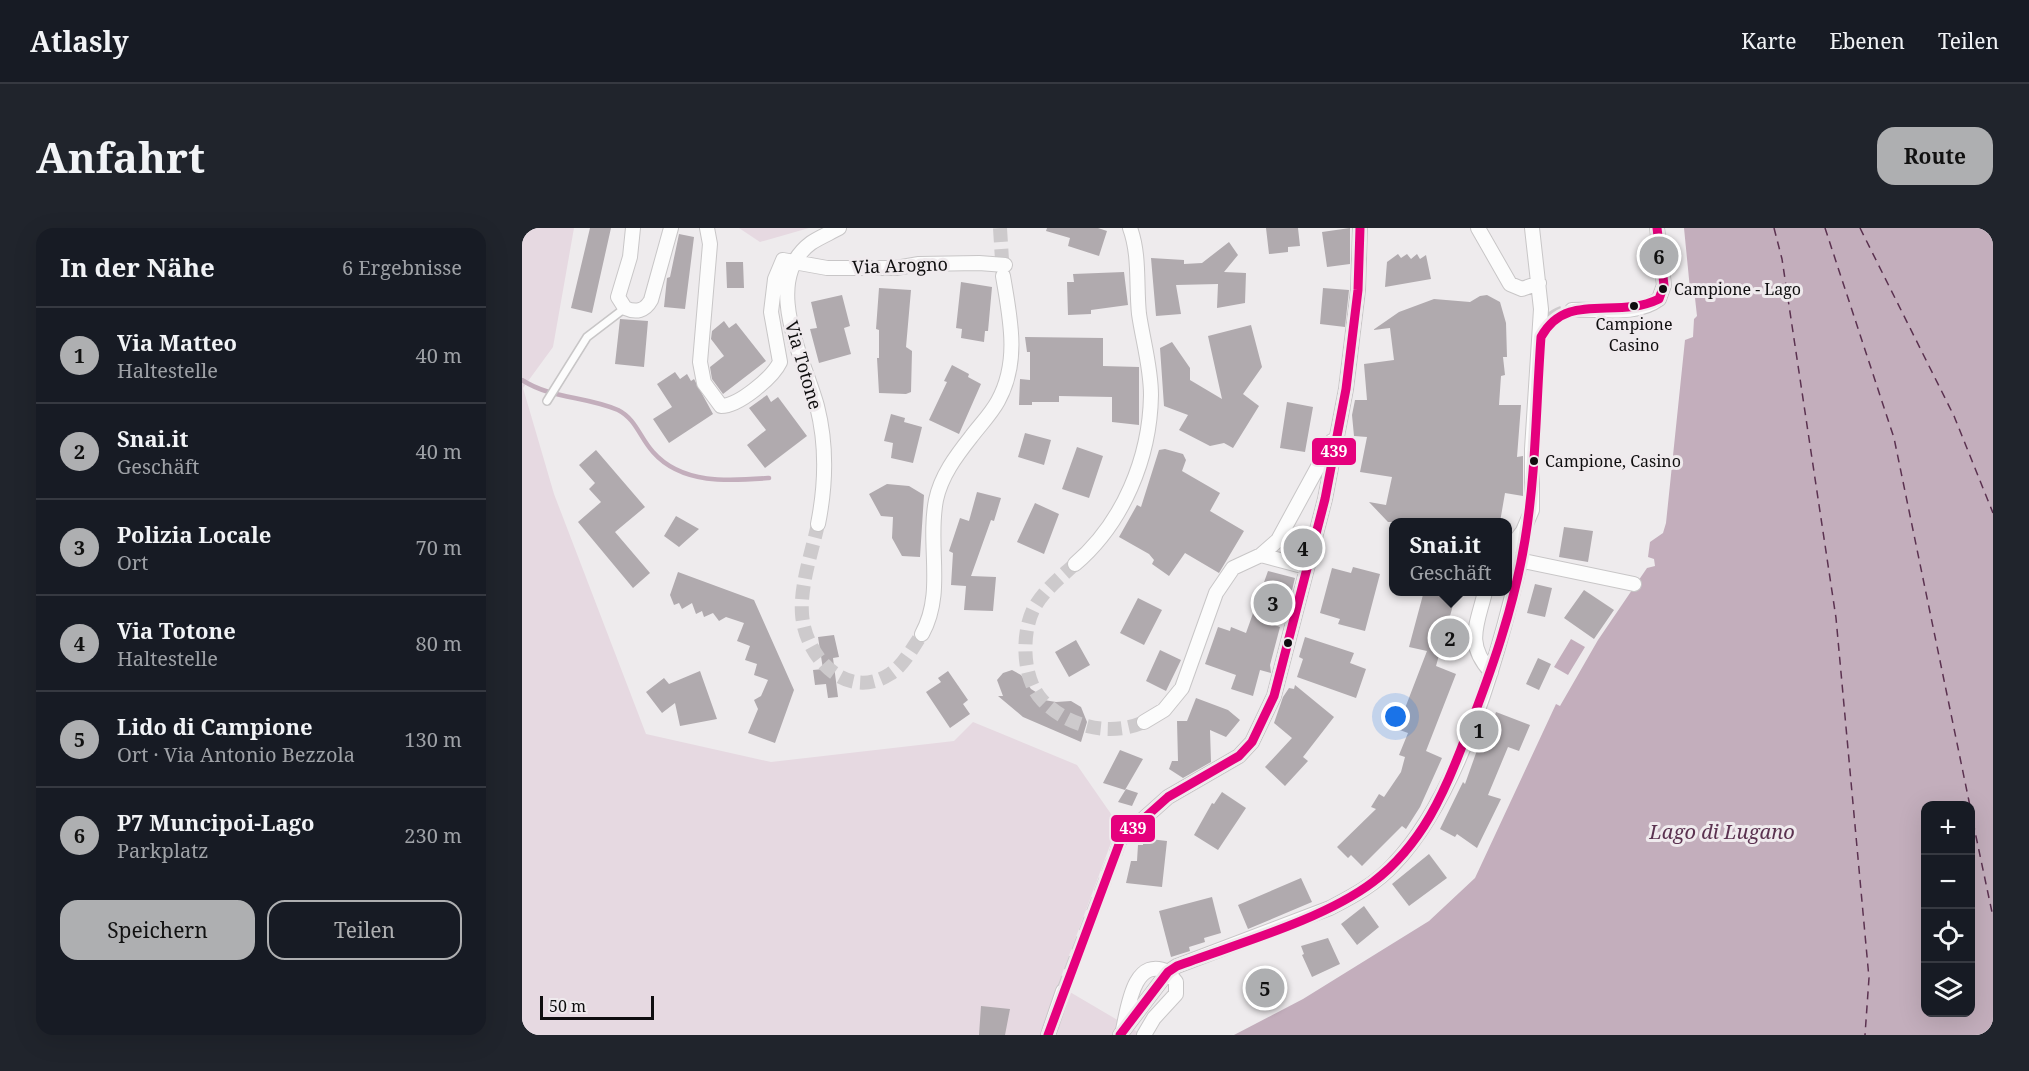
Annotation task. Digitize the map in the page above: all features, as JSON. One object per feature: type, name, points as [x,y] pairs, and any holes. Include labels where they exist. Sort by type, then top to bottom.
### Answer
[{"type":"street","points":[[633,228],[630,257],[618,297],[625,308],[638,311],[644,309],[651,300],[671,228]]},
{"type":"street","points":[[707,228],[710,244],[700,362],[704,383],[721,405],[733,404],[776,370],[780,362],[771,312],[775,279],[783,260],[796,262]]},
{"type":"street","name":"Via Totone","points":[[818,524],[824,490],[822,431],[816,404],[791,332],[788,293],[796,262],[811,244],[840,228]]},
{"type":"street","points":[[1075,564],[1098,541],[1126,497],[1144,452],[1149,424],[1148,365],[1139,313],[1135,249],[1130,228]]},
{"type":"street","points":[[1121,839],[1157,805],[1239,756],[1252,742],[1274,696],[1324,499],[1337,433],[1353,338],[1360,228]]},
{"type":"street","points":[[1478,228],[1510,284],[1522,289],[1539,283]]},
{"type":"street","points":[[1512,545],[1523,531],[1532,510],[1532,449],[1540,309],[1532,228]]},
{"type":"street","points":[[1572,310],[1596,308],[1611,311],[1639,308],[1659,299],[1664,285],[1658,228]]},
{"type":"street","name":"Via Arogno","points":[[796,262],[827,268],[896,268],[918,264],[969,263],[1004,270],[1012,332],[1010,367],[997,402],[963,446],[941,481],[933,528],[936,585],[933,608],[922,634]]},
{"type":"street","points":[[1144,722],[1164,710],[1182,688],[1216,593],[1233,568],[1261,555],[1278,540],[1337,433]]},
{"type":"street","points":[[1284,529],[1292,547],[1307,562]]},
{"type":"street","points":[[1261,555],[1307,562]]},
{"type":"street","points":[[1512,558],[1634,584]]},
{"type":"street","points":[[1512,593],[1519,567]]},
{"type":"street","points":[[1484,596],[1474,639],[1478,657],[1491,672]]},
{"type":"street","points":[[1122,1032],[1168,972],[1177,966],[1330,908],[1354,896],[1393,866],[1410,846],[1439,801],[1491,672],[1511,596]]},
{"type":"street","points":[[1122,1032],[1137,979],[1150,970],[1162,969],[1168,972],[1176,982],[1176,994],[1158,1013],[1144,1035]]},
{"type":"street","points":[[1048,1035],[1063,991]]},
{"type":"lane","points":[[548,401],[587,337],[625,308]]},
{"type":"shaded area","points":[[522,228],[574,228],[553,347],[523,388],[554,494],[646,734],[771,762],[954,741],[973,722],[1077,765],[1118,824],[1058,985],[1143,1035],[522,1035]]},
{"type":"shaded area","points":[[739,228],[809,228],[760,242]]},
{"type":"water","name":"Lago di Lugano","points":[[1684,228],[1993,228],[1993,1035],[1234,1035],[1303,999],[1429,921],[1475,878],[1556,704],[1560,706],[1598,640],[1647,568],[1655,566],[1654,559],[1648,557],[1650,542],[1663,533],[1666,523],[1685,340],[1693,337],[1694,319],[1697,316],[1694,289],[1690,289]]},
{"type":"water","points":[[1571,639],[1585,647],[1568,675],[1554,667]]},
{"type":"building","points":[[590,228],[611,228],[592,313],[571,308]]},
{"type":"building","points":[[1047,228],[1098,228],[1107,231],[1099,256],[1068,246],[1070,238],[1046,231]]},
{"type":"building","points":[[1266,228],[1298,228],[1300,246],[1288,247],[1288,252],[1269,254]]},
{"type":"building","points":[[1350,228],[1350,264],[1327,267],[1322,232]]},
{"type":"building","points":[[679,234],[694,237],[685,309],[664,307],[667,278],[670,277]]},
{"type":"building","points":[[1229,242],[1238,255],[1224,272],[1246,273],[1245,303],[1217,308],[1218,284],[1176,285],[1181,314],[1156,316],[1151,258],[1184,260],[1184,264],[1202,263]]},
{"type":"building","points":[[1398,254],[1401,258],[1407,254],[1411,259],[1417,254],[1420,259],[1426,255],[1431,279],[1385,287],[1387,262]]},
{"type":"building","points":[[726,262],[743,262],[744,288],[727,288]]},
{"type":"building","points":[[1124,272],[1128,305],[1091,310],[1091,314],[1068,315],[1067,282],[1074,282],[1073,274]]},
{"type":"building","points":[[961,282],[992,287],[988,331],[985,331],[984,342],[961,338],[962,329],[956,328]]},
{"type":"building","points":[[879,288],[911,290],[906,347],[912,351],[911,392],[906,394],[879,393],[877,358],[879,358],[879,330],[876,329]]},
{"type":"building","points":[[1323,288],[1349,290],[1345,327],[1320,324]]},
{"type":"building","points":[[842,295],[850,326],[844,328],[851,354],[819,363],[810,329],[817,328],[811,302]]},
{"type":"building","points":[[1487,295],[1500,302],[1506,323],[1507,357],[1503,357],[1505,375],[1501,376],[1499,405],[1521,405],[1517,457],[1523,456],[1523,496],[1505,493],[1501,518],[1389,518],[1388,522],[1369,502],[1386,505],[1392,477],[1360,472],[1367,437],[1354,436],[1352,415],[1355,400],[1367,400],[1364,364],[1394,360],[1390,328],[1373,330],[1399,312],[1434,299],[1470,302]]},
{"type":"building","points":[[620,319],[648,321],[644,367],[615,364]]},
{"type":"building","points":[[724,321],[729,328],[736,323],[766,361],[723,394],[712,379],[710,367],[724,356],[711,339],[712,331]]},
{"type":"building","points":[[1251,325],[1262,367],[1243,394],[1259,406],[1233,448],[1224,443],[1210,446],[1179,430],[1188,415],[1164,406],[1160,348],[1172,342],[1190,368],[1190,380],[1222,399],[1208,336]]},
{"type":"building","points":[[1025,337],[1103,338],[1103,366],[1139,367],[1139,425],[1112,422],[1112,397],[1059,396],[1059,402],[1032,402],[1032,405],[1019,405],[1020,379],[1030,380],[1030,352],[1027,352]]},
{"type":"building","points":[[952,365],[981,384],[959,434],[929,420],[947,382],[944,381]]},
{"type":"building","points":[[675,372],[680,379],[687,374],[691,381],[694,379],[713,414],[669,443],[653,419],[672,407],[657,384]]},
{"type":"building","points":[[767,395],[771,402],[778,397],[807,436],[765,468],[747,445],[766,430],[749,408]]},
{"type":"building","points":[[1287,402],[1313,407],[1305,452],[1280,448]]},
{"type":"building","points":[[891,414],[905,418],[904,422],[922,427],[913,463],[891,458],[893,443],[884,441]]},
{"type":"building","points":[[1025,433],[1051,440],[1044,465],[1018,457]]},
{"type":"building","points":[[1077,447],[1103,456],[1089,498],[1062,489]]},
{"type":"building","points":[[1165,449],[1183,454],[1186,460],[1182,471],[1220,493],[1210,511],[1244,531],[1219,573],[1185,553],[1169,576],[1152,564],[1154,560],[1149,554],[1119,537],[1137,505],[1141,507],[1159,450]]},
{"type":"building","points":[[596,450],[645,507],[615,532],[650,573],[633,588],[578,522],[601,502],[589,489],[595,483],[579,465]]},
{"type":"building","points":[[887,484],[909,486],[924,495],[920,557],[902,556],[892,538],[893,517],[881,516],[869,494]]},
{"type":"building","points":[[977,492],[1001,498],[971,576],[996,577],[993,611],[964,610],[966,586],[951,585],[953,553],[949,551],[960,518],[969,521]]},
{"type":"building","points":[[1035,503],[1059,514],[1044,554],[1017,542]]},
{"type":"building","points":[[676,516],[699,529],[679,547],[664,536]]},
{"type":"building","points":[[1564,527],[1593,531],[1588,562],[1559,557]]},
{"type":"building","points":[[1353,567],[1380,574],[1365,631],[1338,624],[1340,619],[1320,613],[1332,568],[1351,573]]},
{"type":"building","points":[[1268,571],[1295,578],[1287,611],[1269,607],[1265,621],[1280,627],[1270,665],[1271,673],[1260,670],[1253,696],[1231,689],[1236,675],[1205,664],[1218,627],[1230,631],[1231,627],[1246,633]]},
{"type":"building","points":[[678,572],[754,600],[794,690],[775,743],[748,733],[758,709],[754,700],[761,696],[768,680],[754,675],[757,664],[745,660],[750,646],[737,641],[744,623],[726,617],[719,621],[713,613],[704,617],[702,611],[696,614],[692,603],[682,609],[679,603],[674,605],[670,595]]},
{"type":"building","points":[[1535,584],[1552,588],[1545,617],[1527,613]]},
{"type":"building","points":[[1584,590],[1614,610],[1594,639],[1564,618]]},
{"type":"building","points":[[1423,596],[1456,596],[1436,666],[1456,674],[1426,751],[1442,758],[1420,807],[1406,829],[1402,826],[1362,866],[1351,855],[1348,858],[1337,847],[1376,809],[1371,807],[1379,794],[1384,797],[1401,772],[1405,757],[1399,755],[1408,733],[1397,729],[1427,651],[1409,647]]},
{"type":"building","points":[[1138,598],[1162,610],[1144,645],[1120,633]]},
{"type":"building","points":[[834,635],[839,657],[833,658],[838,697],[828,698],[826,684],[815,685],[813,670],[823,669],[818,637]]},
{"type":"building","points":[[1305,637],[1354,653],[1350,663],[1366,669],[1356,698],[1297,677],[1303,659],[1299,657]]},
{"type":"building","points":[[1076,640],[1090,665],[1069,677],[1055,652]]},
{"type":"building","points":[[1160,650],[1181,660],[1166,691],[1146,681]]},
{"type":"building","points":[[1538,658],[1551,664],[1539,690],[1526,684]]},
{"type":"building","points":[[1012,670],[1021,675],[1031,689],[1039,694],[1032,698],[1056,702],[1071,701],[1081,707],[1087,722],[1081,742],[1023,717],[998,696],[1003,696],[997,680],[1003,673]]},
{"type":"building","points":[[700,671],[717,719],[680,726],[675,703],[662,713],[646,692],[664,678],[669,684]]},
{"type":"building","points":[[948,671],[968,700],[963,704],[970,714],[950,728],[926,692],[941,682],[938,678]]},
{"type":"building","points":[[1295,685],[1334,717],[1303,757],[1308,761],[1285,786],[1265,767],[1292,738],[1274,723],[1283,697],[1289,688],[1294,689]]},
{"type":"building","points":[[1196,698],[1228,710],[1240,720],[1226,737],[1210,730],[1211,762],[1183,778],[1169,769],[1172,761],[1178,761],[1177,721],[1187,721]]},
{"type":"building","points":[[1496,712],[1530,725],[1519,751],[1508,747],[1488,795],[1501,799],[1477,848],[1457,834],[1455,837],[1440,829],[1463,782],[1465,784],[1486,725],[1491,726]]},
{"type":"building","points":[[1120,750],[1143,759],[1125,790],[1103,783]]},
{"type":"building","points":[[1126,789],[1138,793],[1132,806],[1118,802]]},
{"type":"building","points":[[1222,792],[1246,808],[1218,850],[1194,835],[1212,803],[1214,804]]},
{"type":"building","points":[[1150,839],[1167,841],[1162,887],[1126,883],[1131,861],[1137,861],[1138,845],[1143,845],[1143,841],[1150,842]]},
{"type":"building","points":[[1429,854],[1447,878],[1409,906],[1392,884]]},
{"type":"building","points":[[1301,878],[1312,902],[1248,929],[1238,905]]},
{"type":"building","points":[[1212,897],[1221,933],[1204,938],[1205,942],[1189,947],[1190,951],[1171,957],[1159,911]]},
{"type":"building","points":[[1364,906],[1379,927],[1357,945],[1341,924]]},
{"type":"building","points":[[1328,938],[1340,964],[1312,977],[1302,955],[1304,954],[1301,946]]},
{"type":"building","points":[[981,1006],[1010,1009],[1005,1035],[979,1035]]},
{"type":"waterway","points":[[522,380],[545,391],[606,405],[618,410],[629,418],[649,447],[665,463],[692,476],[723,480],[769,478]]},
{"type":"ferry route","points":[[1774,228],[1782,259],[1836,618],[1869,978],[1865,1035]]},
{"type":"ferry route","points":[[1825,228],[1894,438],[1969,801]]},
{"type":"ferry route","points":[[1860,228],[1954,416],[1993,513]]},
{"type":"ferry route","points":[[1975,832],[1993,917]]},
{"type":"tunnel","points":[[1000,228],[1003,276]]},
{"type":"tunnel","points":[[1541,338],[1545,327],[1552,319],[1572,310]]},
{"type":"tunnel","points":[[1519,567],[1527,521]]},
{"type":"tunnel","points":[[818,524],[805,580],[802,614],[811,645],[831,671],[844,679],[859,682],[874,681],[890,674],[900,666],[922,634]]},
{"type":"tunnel","points":[[1075,564],[1053,584],[1034,608],[1030,618],[1026,643],[1030,680],[1042,700],[1064,717],[1077,723],[1090,727],[1117,729],[1144,722]]},
{"type":"tunnel","points":[[1063,991],[1121,839]]},
{"type":"transit line","name":"439","points":[[1048,1035],[1121,839],[1168,797],[1239,756],[1252,742],[1274,696],[1325,499],[1346,389],[1358,290],[1360,228]]},
{"type":"transit line","name":"439","points":[[1120,1035],[1168,972],[1177,966],[1305,919],[1353,896],[1390,867],[1405,851],[1430,816],[1458,757],[1475,712],[1493,664],[1515,590],[1525,540],[1531,490],[1541,337],[1552,323],[1564,314],[1594,308],[1643,305],[1659,299],[1664,285],[1657,228]]},
{"type":"place","name":"P7 Muncipoi-Lago","points":[[1659,256]]},
{"type":"place","name":"Campione - Lago","points":[[1663,289]]},
{"type":"place","name":"Campione Casino","points":[[1634,306]]},
{"type":"place","name":"Campione, Casino","points":[[1534,461]]},
{"type":"place","name":"Via Totone","points":[[1303,548]]},
{"type":"place","name":"Polizia Locale","points":[[1273,603]]},
{"type":"place","name":"Snai.it","points":[[1450,638]]},
{"type":"place","name":"Via Matteo","points":[[1479,730]]},
{"type":"place","name":"Lido di Campione","points":[[1265,988]]}]
